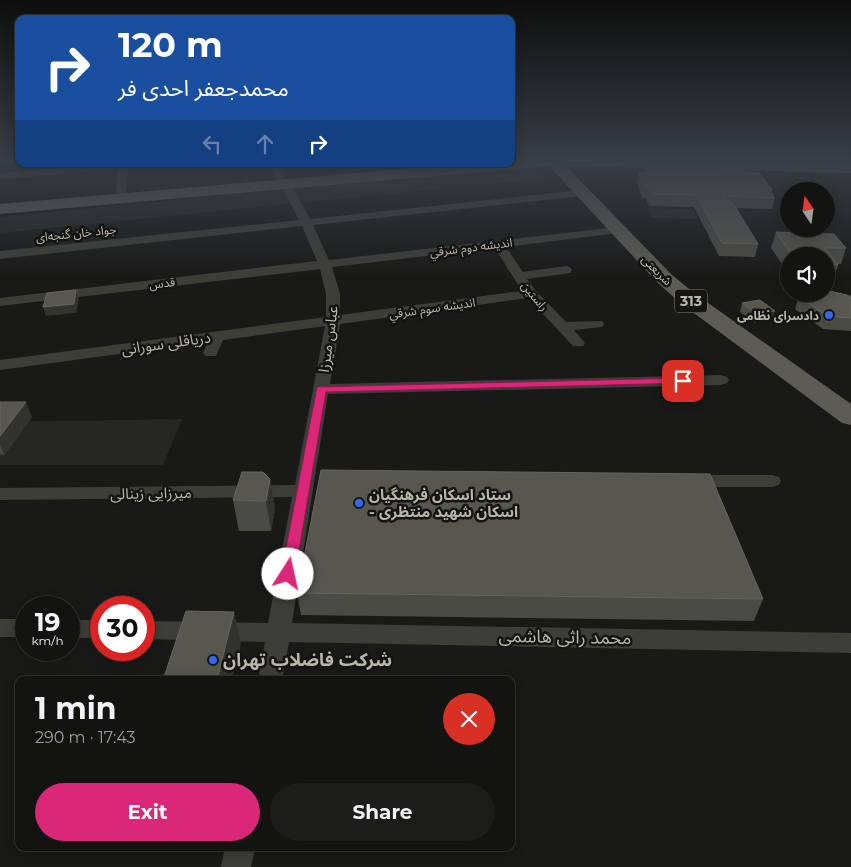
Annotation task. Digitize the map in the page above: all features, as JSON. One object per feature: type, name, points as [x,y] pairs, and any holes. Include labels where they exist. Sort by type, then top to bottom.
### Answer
[{"type":"main road","points":[[0,209],[105,199]]},
{"type":"main road","name":"شریعتی","points":[[587,199],[666,279],[698,307],[851,417]]},
{"type":"street","name":"عباس میرزا","points":[[271,676],[333,321],[334,294],[324,264],[295,199]]},
{"type":"street","name":"جواد خان گنجه‌ای","points":[[0,255],[306,222],[418,199]]},
{"type":"street","name":"انديشه دوم شرقي","points":[[324,264],[618,230]]},
{"type":"street","name":"راستین","points":[[498,244],[531,294],[578,343]]},
{"type":"street","name":"قدس","points":[[0,302],[324,264]]},
{"type":"street","points":[[519,276],[566,270]]},
{"type":"street","name":"اندیشه سوم شرقي","points":[[333,321],[531,294]]},
{"type":"street","name":"دریاقلی سورانی","points":[[0,365],[333,321]]},
{"type":"street","points":[[563,327],[597,324]]},
{"type":"street","points":[[211,353],[217,336]]},
{"type":"street","points":[[321,389],[721,380]]},
{"type":"street","name":"میرزایی زینالی","points":[[0,494],[304,486],[324,481]]},
{"type":"street","points":[[673,481],[772,481]]},
{"type":"street","points":[[0,628],[15,628]]},
{"type":"street","name":"محمد راثی هاشمی","points":[[155,630],[851,643]]},
{"type":"street","points":[[236,867],[239,851]]},
{"type":"shaded area","points":[[180,199],[334,199],[0,233],[0,217]]},
{"type":"shaded area","points":[[648,208],[693,209],[698,219],[652,218]]},
{"type":"shaded area","points":[[182,419],[163,465],[0,465],[0,422]]},
{"type":"building","points":[[698,199],[727,199],[734,205],[758,244],[722,243]]},
{"type":"building","points":[[835,235],[846,248],[835,247],[786,247],[780,238],[835,238]]},
{"type":"building","points":[[76,290],[74,304],[43,307],[47,293]]},
{"type":"building","points":[[835,292],[851,297],[851,318],[827,316],[807,302],[835,302]]},
{"type":"building","points":[[760,300],[775,311],[757,314],[742,303]]},
{"type":"building","points":[[0,402],[26,402],[0,436]]},
{"type":"building","points":[[321,470],[710,474],[763,599],[297,593]]},
{"type":"building","points":[[242,472],[263,472],[270,479],[266,501],[233,500]]},
{"type":"building","points":[[186,611],[234,612],[218,676],[164,676]]},
{"type":"place","name":"دادسرای نظامی","points":[[829,315]]},
{"type":"place","name":"ستاد اسکان فرهنگیان - اسکان شهید منتظری","points":[[359,503]]},
{"type":"place","name":"شرکت فاضلاب تهران","points":[[213,660]]},
{"type":"route","points":[[288,574],[321,389],[683,381]]}]
